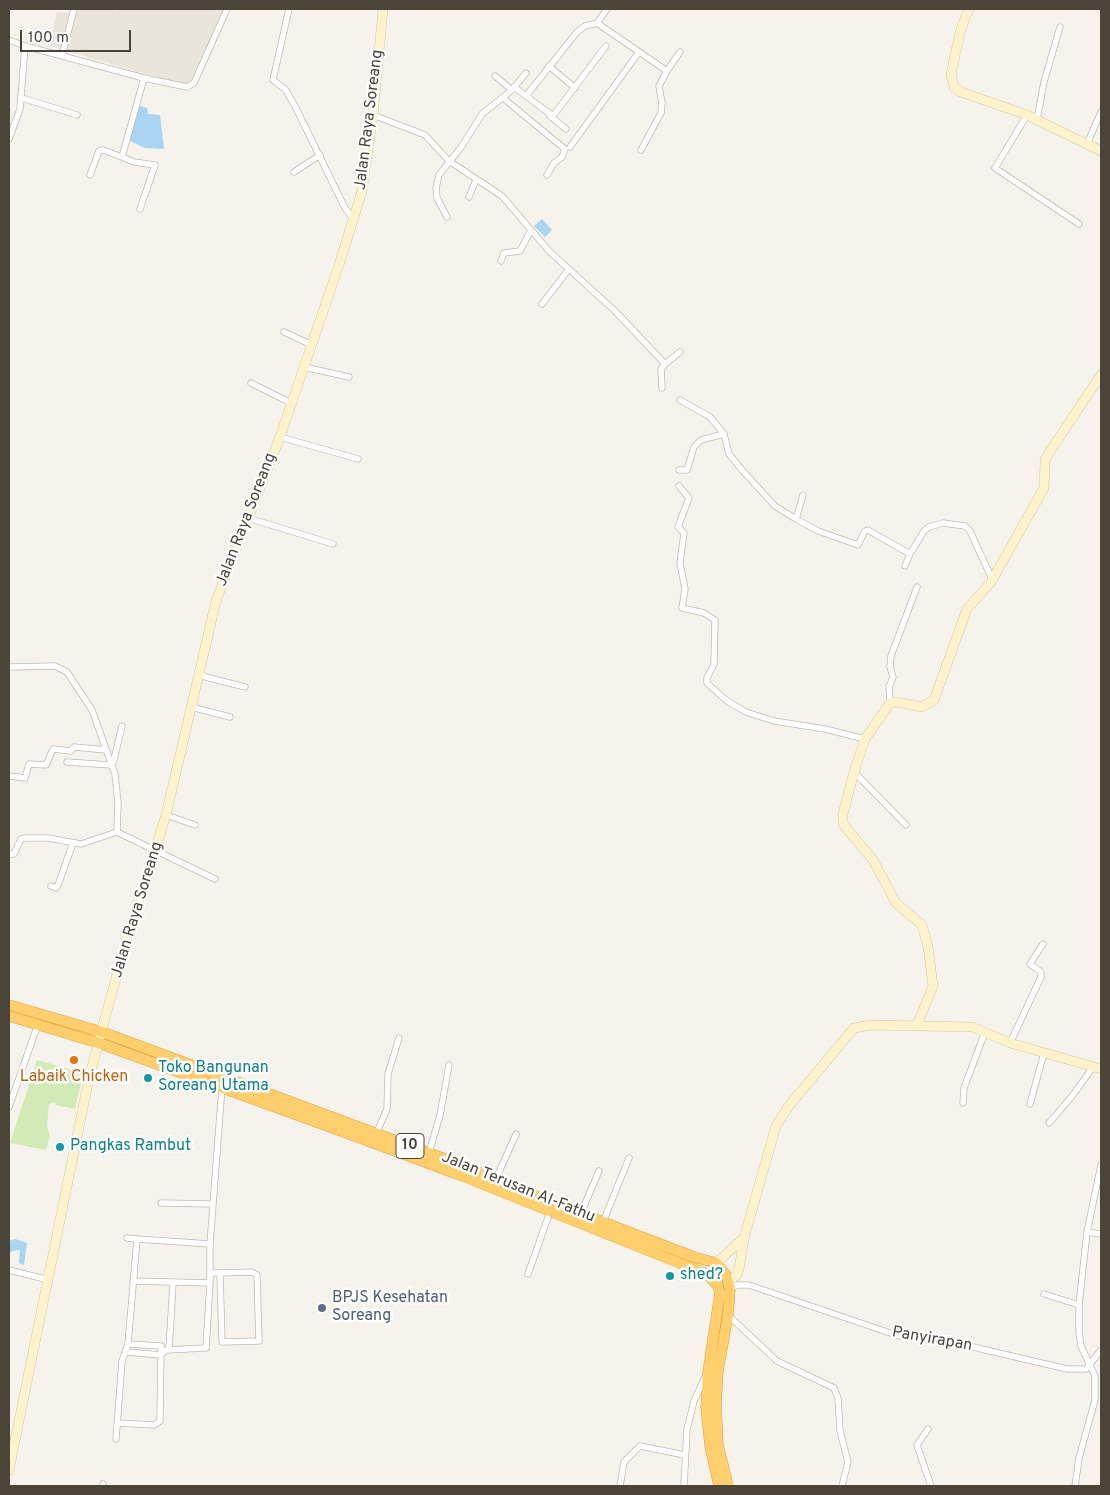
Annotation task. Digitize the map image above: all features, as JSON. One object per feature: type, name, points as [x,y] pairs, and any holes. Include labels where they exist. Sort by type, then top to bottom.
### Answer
[{"type":"highway","name":"Jalan Terusan Al-Fathu","points":[[9,1005],[102,1032],[376,1134],[415,1153],[429,1153],[496,1179],[552,1207],[581,1213],[716,1263]]},
{"type":"highway","name":"Jalan Terusan Al-Fathu","points":[[9,1016],[99,1042],[222,1088],[415,1153],[552,1207],[707,1274],[718,1286],[720,1293],[713,1371]]},
{"type":"highway","points":[[716,1263],[726,1275],[729,1285]]},
{"type":"highway","name":"10","points":[[720,1486],[708,1429],[713,1371],[728,1315],[729,1285]]},
{"type":"highway","name":"10","points":[[713,1371],[718,1444],[728,1486]]},
{"type":"street","points":[[62,56],[74,9]]},
{"type":"street","points":[[9,40],[144,78],[185,87],[192,85],[214,43],[227,9]]},
{"type":"street","points":[[288,9],[273,80],[285,89],[320,155],[344,208],[354,220]]},
{"type":"street","name":"Jalan Raya Soreang","points":[[9,1470],[11,1446],[49,1280],[75,1140],[127,937],[166,815],[220,587],[280,437],[354,220],[366,175],[383,9]]},
{"type":"street","points":[[526,96],[577,32],[586,26],[597,23],[607,9]]},
{"type":"street","points":[[969,9],[961,29],[951,83],[962,92],[1037,119],[1101,151]]},
{"type":"street","points":[[597,23],[667,71]]},
{"type":"street","points":[[1037,119],[1044,82],[1060,27]]},
{"type":"street","points":[[9,139],[17,122],[22,98],[25,46]]},
{"type":"street","points":[[550,116],[554,114],[575,88],[606,46]]},
{"type":"street","points":[[570,147],[639,52]]},
{"type":"street","points":[[641,150],[661,113],[662,103],[659,86],[680,52]]},
{"type":"street","points":[[549,66],[575,88]]},
{"type":"street","points":[[447,217],[439,205],[436,188],[439,175],[462,146],[482,114],[503,98],[526,73]]},
{"type":"street","points":[[495,76],[526,96],[566,129]]},
{"type":"street","points":[[122,157],[144,78]]},
{"type":"street","points":[[22,98],[77,115]]},
{"type":"street","points":[[503,98],[564,148],[562,157],[554,163],[546,175]]},
{"type":"street","points":[[1087,144],[1101,112]]},
{"type":"street","points":[[373,115],[425,135],[449,161],[502,196],[531,230],[637,333],[665,364]]},
{"type":"street","points":[[1027,115],[995,168],[1079,224]]},
{"type":"street","points":[[90,175],[99,151],[103,150],[134,162],[155,165],[140,210]]},
{"type":"street","points":[[294,172],[320,155]]},
{"type":"street","points":[[469,197],[476,180]]},
{"type":"street","points":[[501,262],[504,253],[521,250],[531,230]]},
{"type":"street","points":[[542,304],[569,268]]},
{"type":"street","points":[[284,332],[312,345]]},
{"type":"street","points":[[662,388],[661,369],[680,352]]},
{"type":"street","points":[[304,367],[349,377]]},
{"type":"street","points":[[890,703],[897,702],[922,707],[934,700],[967,609],[992,579],[1044,488],[1045,460],[1101,375]]},
{"type":"street","points":[[251,382],[292,403]]},
{"type":"street","points":[[680,400],[710,417],[724,434],[729,454],[776,506],[818,531],[858,545],[865,531],[868,530],[910,554]]},
{"type":"street","points":[[679,470],[684,471],[688,469],[694,447],[701,440],[724,434]]},
{"type":"street","points":[[280,437],[358,459]]},
{"type":"street","points":[[679,486],[689,498],[678,527],[684,533],[680,563],[685,589],[682,608],[704,613],[715,620],[714,664],[707,683],[728,701],[746,712],[774,721],[865,739]]},
{"type":"street","points":[[796,519],[803,495]]},
{"type":"street","points":[[248,518],[333,544]]},
{"type":"street","points":[[905,566],[924,531],[943,522],[960,524],[970,531],[992,579]]},
{"type":"street","points":[[917,587],[890,659],[893,677],[889,687],[890,703],[865,739],[843,814],[843,824],[873,860],[896,903],[920,922],[926,941],[934,986],[917,1025]]},
{"type":"street","points":[[9,667],[55,666],[67,672],[92,710],[117,784],[117,832]]},
{"type":"street","points":[[198,674],[245,687]]},
{"type":"street","points":[[191,707],[230,718]]},
{"type":"street","points":[[110,765],[115,756],[122,726]]},
{"type":"street","points":[[9,776],[25,778],[29,764],[46,765],[53,749],[71,751],[74,748],[106,750]]},
{"type":"street","points":[[67,762],[110,765]]},
{"type":"street","points":[[854,772],[906,825]]},
{"type":"street","points":[[166,815],[195,825]]},
{"type":"street","points":[[9,854],[14,854],[21,839],[24,838],[48,838],[73,843],[91,842],[117,832],[215,878]]},
{"type":"street","points":[[50,886],[56,888],[58,885],[73,843]]},
{"type":"street","points":[[1010,1043],[1041,976],[1041,972],[1030,964],[1043,944]]},
{"type":"street","points":[[9,1107],[38,1024]]},
{"type":"street","points":[[729,1285],[739,1269],[744,1238],[776,1126],[844,1038],[854,1028],[863,1026],[917,1025],[978,1028],[1010,1043],[1097,1068],[1049,1123]]},
{"type":"street","points":[[963,1103],[964,1088],[985,1032]]},
{"type":"street","points":[[376,1134],[387,1109],[388,1074],[399,1038]]},
{"type":"street","points":[[1030,1104],[1044,1052]]},
{"type":"street","points":[[429,1153],[440,1115],[449,1065]]},
{"type":"street","points":[[127,1352],[206,1348],[210,1244],[222,1088]]},
{"type":"street","points":[[496,1179],[516,1134]]},
{"type":"street","points":[[603,1222],[629,1158]]},
{"type":"street","points":[[1075,1486],[1079,1458],[1095,1400],[1095,1376],[1081,1346],[1079,1305],[1087,1232],[1101,1164]]},
{"type":"street","points":[[581,1213],[599,1171]]},
{"type":"street","points":[[161,1202],[213,1204]]},
{"type":"street","points":[[528,1274],[552,1207]]},
{"type":"street","points":[[1087,1232],[1101,1234]]},
{"type":"street","points":[[127,1238],[210,1244]]},
{"type":"street","points":[[716,1263],[744,1238]]},
{"type":"street","points":[[116,1439],[122,1361],[127,1352],[128,1344],[137,1239]]},
{"type":"street","points":[[9,1270],[49,1280]]},
{"type":"street","points":[[210,1273],[252,1272],[257,1275],[259,1341],[222,1342],[220,1273]]},
{"type":"street","points":[[133,1280],[210,1283]]},
{"type":"street","points":[[118,1422],[154,1425],[160,1421],[164,1350],[173,1283]]},
{"type":"street","name":"Panyirapan","points":[[729,1285],[749,1285],[866,1326],[922,1340],[956,1343],[1067,1369],[1082,1370],[1091,1364]]},
{"type":"street","points":[[1044,1294],[1079,1305]]},
{"type":"street","points":[[728,1315],[777,1361],[834,1388],[838,1398],[840,1431],[848,1462],[842,1486]]},
{"type":"street","points":[[128,1344],[164,1350]]},
{"type":"street","points":[[1091,1364],[1101,1350]]},
{"type":"street","points":[[684,1486],[685,1455],[691,1410],[713,1371]]},
{"type":"street","points":[[928,1429],[917,1445],[931,1486]]},
{"type":"street","points":[[620,1486],[624,1462],[640,1446],[685,1455]]},
{"type":"shaded area","points":[[73,9],[110,9],[116,11],[121,9],[223,9],[190,83],[186,86],[50,46],[57,12],[71,13]]},
{"type":"green space","points":[[37,1060],[83,1073],[75,1109],[56,1105],[55,1102],[49,1104],[47,1126],[50,1136],[46,1150],[10,1143]]},
{"type":"water","points":[[137,105],[147,108],[148,114],[160,115],[164,149],[145,148],[128,140]]},
{"type":"water","points":[[542,219],[552,230],[545,237],[534,226]]},
{"type":"water","points":[[15,1239],[27,1243],[24,1265],[19,1263],[20,1250],[12,1251],[9,1254],[9,1241]]},
{"type":"place","name":"Labaik Chicken","points":[[74,1060]]},
{"type":"place","name":"Toko Bangunan Soreang Utama","points":[[148,1078]]},
{"type":"place","name":"Pangkas Rambut","points":[[60,1147]]},
{"type":"place","name":"shed?","points":[[670,1276]]},
{"type":"place","name":"BPJS Kesehatan Soreang","points":[[322,1308]]}]
